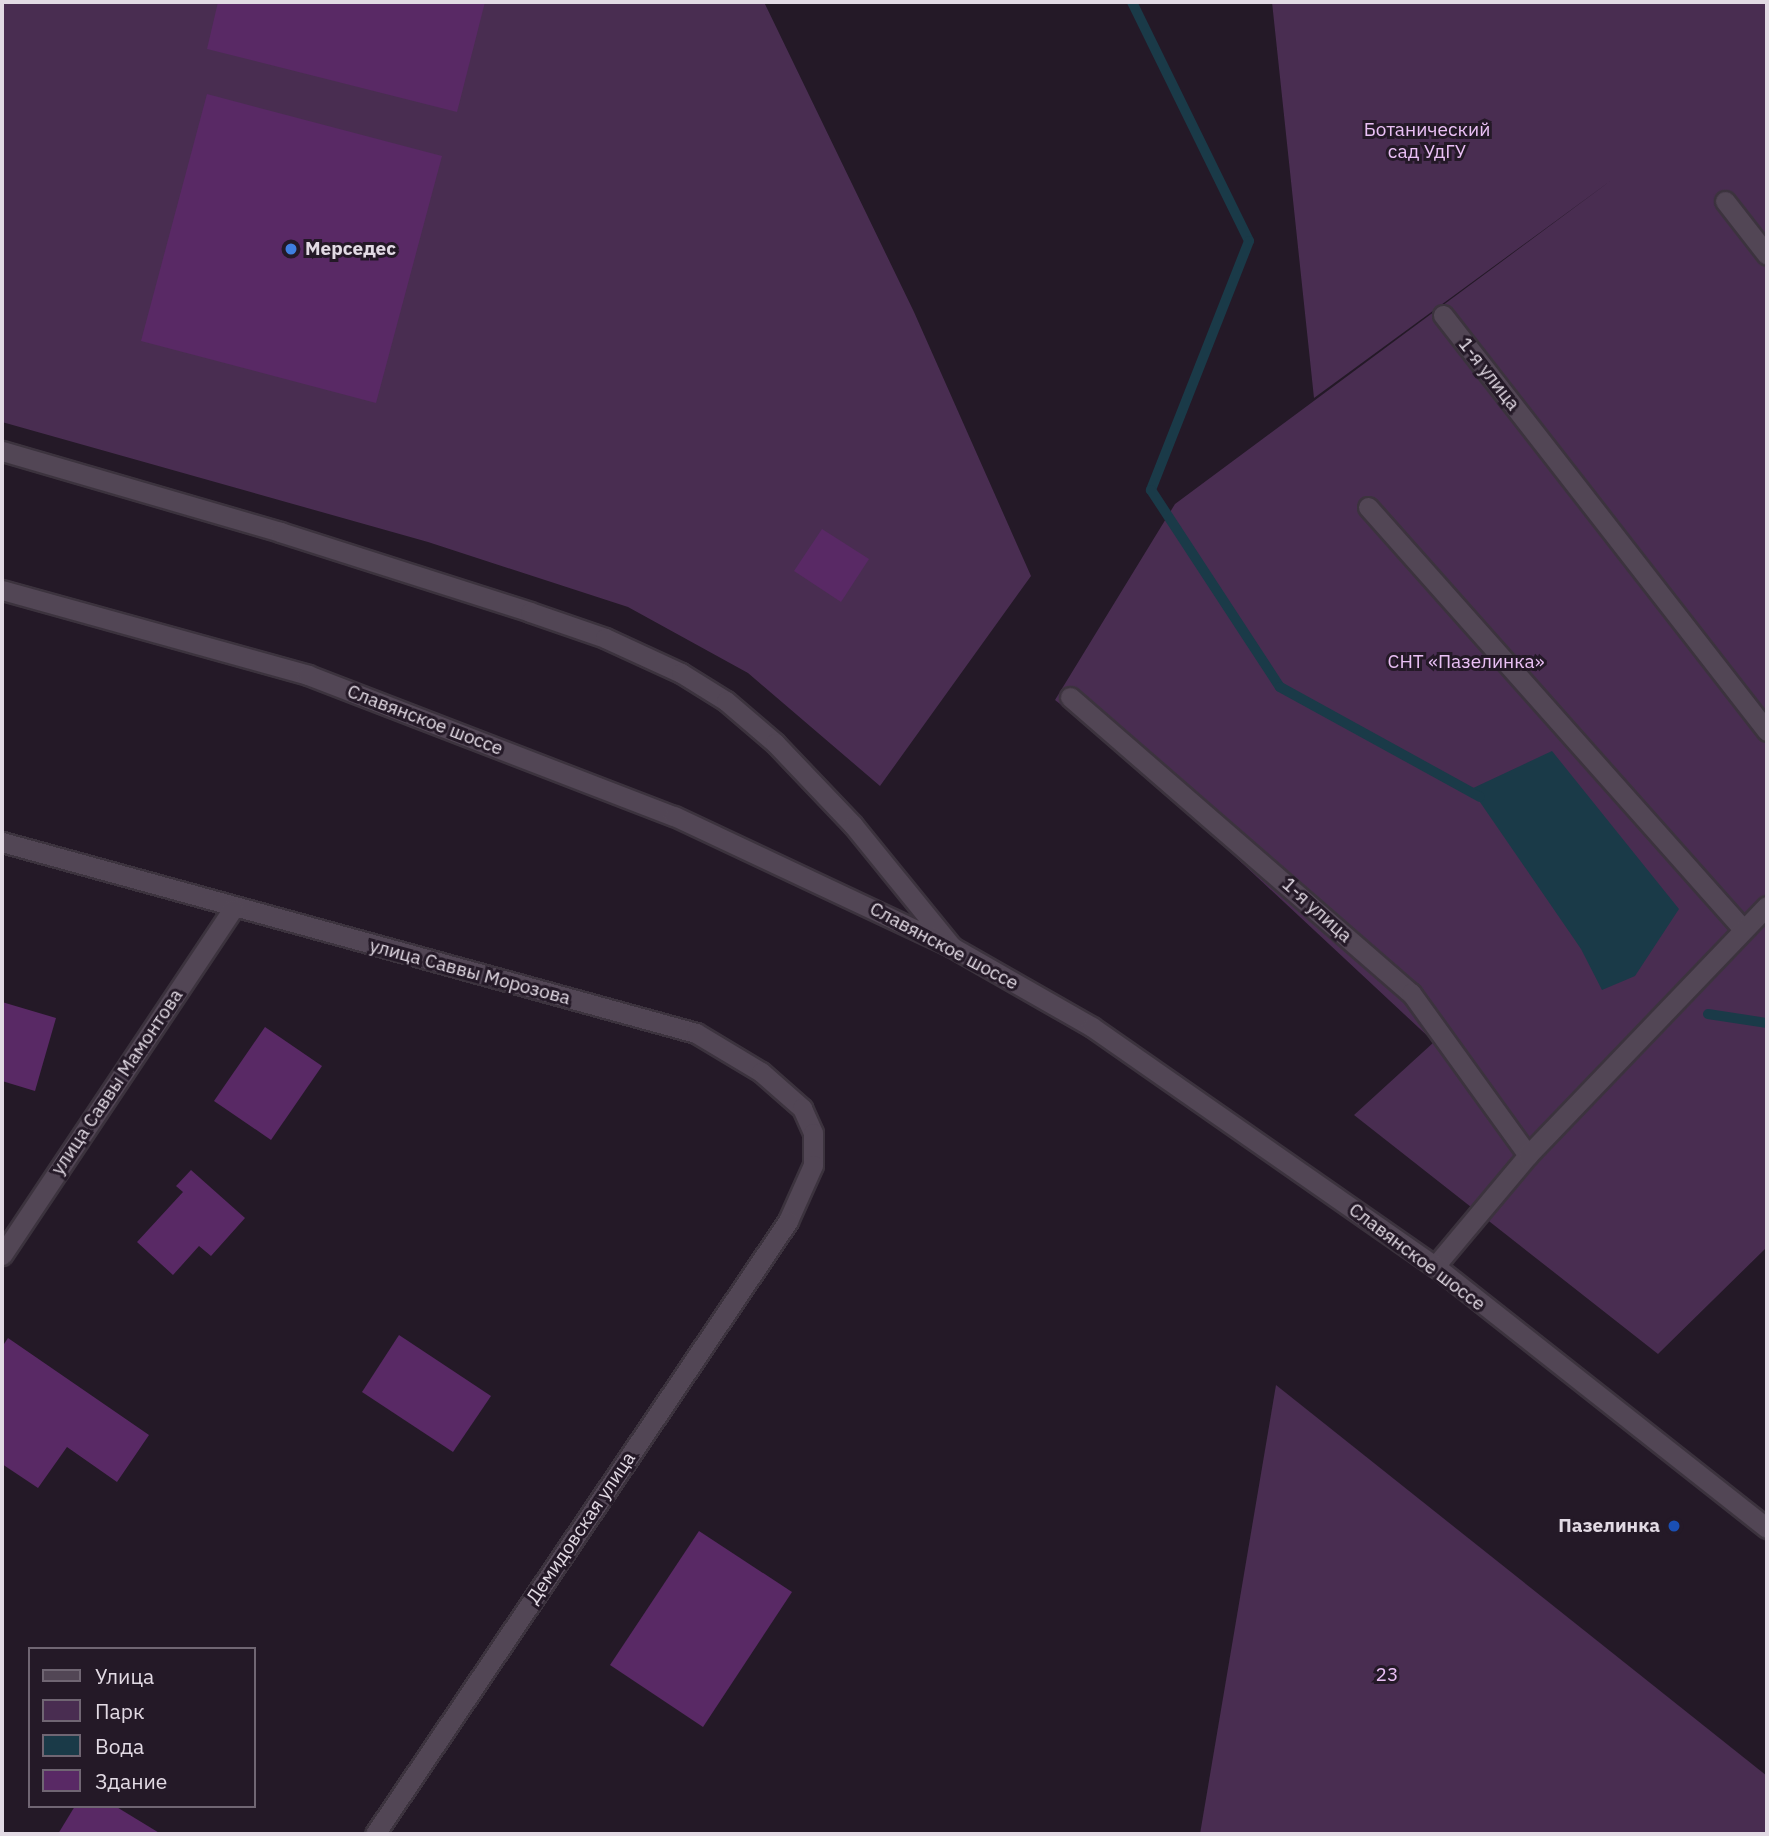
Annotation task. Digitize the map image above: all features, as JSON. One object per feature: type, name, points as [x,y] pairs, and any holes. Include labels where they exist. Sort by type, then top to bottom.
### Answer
[{"type":"street","points":[[1725,201],[1767,255]]},
{"type":"street","name":"1-я улица","points":[[1443,315],[1767,731]]},
{"type":"street","points":[[2,451],[280,532],[530,612],[605,638],[681,673],[726,701],[775,743],[853,825],[953,947]]},
{"type":"street","points":[[1368,507],[1742,928]]},
{"type":"street","name":"Славянское шоссе","points":[[2,590],[320,680],[674,816],[953,947],[1092,1027],[1435,1266],[1767,1528]]},
{"type":"street","name":"1-я улица","points":[[1070,697],[1411,993],[1528,1155]]},
{"type":"street","name":"улица Саввы Морозова","points":[[2,842],[233,909],[696,1033],[761,1072],[802,1108],[813,1133],[813,1165],[788,1221]]},
{"type":"street","points":[[1435,1266],[1528,1155],[1742,928],[1767,906]]},
{"type":"street","name":"улица Саввы Мамонтова","points":[[2,1255],[233,909]]},
{"type":"street","name":"Демидовская улица","points":[[375,1834],[788,1221]]},
{"type":"green space","points":[[2,2],[764,2],[914,312],[1031,576],[880,786],[748,673],[628,607],[428,542],[2,422]]},
{"type":"green space","name":"СНТ «Пазелинка»","points":[[1272,2],[1767,2],[1767,1247],[1658,1354],[1354,1115],[1434,1042],[1139,767],[1055,700],[1175,504],[1613,179],[1314,398]]},
{"type":"green space","name":"23","points":[[1276,1385],[1767,1776],[1767,1834],[1200,1834]]},
{"type":"water","points":[[1552,751],[1679,909],[1635,976],[1602,990],[1581,949],[1471,789]]},
{"type":"building","points":[[218,2],[485,2],[457,112],[207,49]]},
{"type":"building","name":"Мерседес","points":[[207,94],[442,156],[376,403],[141,341]]},
{"type":"building","points":[[822,529],[869,559],[841,602],[794,571]]},
{"type":"building","points":[[2,1002],[56,1018],[35,1091],[2,1081]]},
{"type":"building","points":[[265,1027],[322,1066],[271,1140],[214,1101]]},
{"type":"building","points":[[191,1170],[245,1218],[211,1256],[199,1246],[173,1275],[137,1242],[183,1192],[176,1186]]},
{"type":"building","points":[[399,1335],[491,1396],[453,1452],[362,1392]]},
{"type":"building","points":[[8,1338],[149,1435],[117,1482],[67,1447],[38,1488],[2,1464],[2,1347]]},
{"type":"building","points":[[699,1531],[792,1592],[703,1727],[610,1665]]},
{"type":"building","points":[[74,1808],[118,1808],[161,1834],[58,1834]]},
{"type":"waterway","points":[[1132,2],[1249,241],[1151,490],[1280,687],[1480,797]]},
{"type":"waterway","points":[[1708,1014],[1767,1023]]},
{"type":"place","name":"Мерседес","points":[[291,249]]},
{"type":"place","name":"Пазелинка","points":[[1674,1526]]},
{"type":"park label","name":"Ботанический сад УдГУ","points":[[1427,141]]}]
